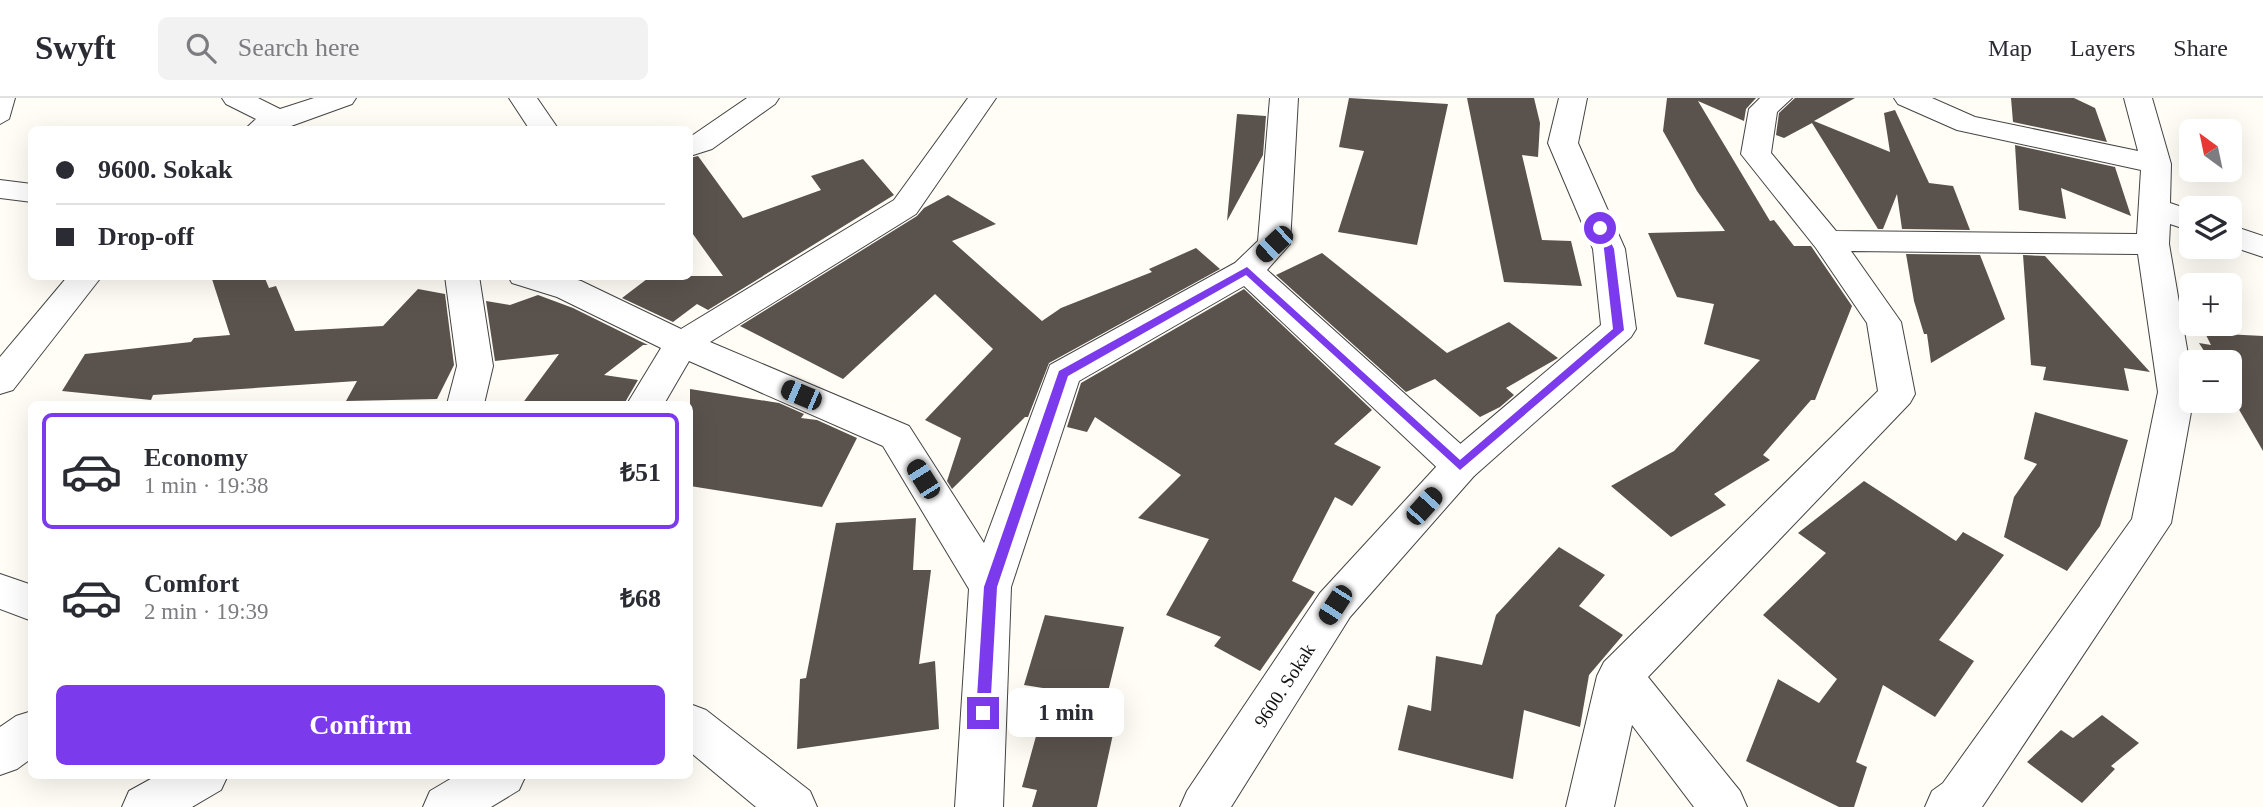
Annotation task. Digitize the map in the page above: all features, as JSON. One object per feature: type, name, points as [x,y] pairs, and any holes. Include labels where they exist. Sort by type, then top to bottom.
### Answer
[{"type":"street","points":[[236,98],[268,124],[341,98]]},
{"type":"street","points":[[523,98],[542,126]]},
{"type":"street","points":[[693,146],[702,143],[765,98]]},
{"type":"street","points":[[647,401],[682,344],[905,207],[982,98]]},
{"type":"street","points":[[979,807],[990,587],[1063,374],[1247,270],[1274,244],[1284,98]]},
{"type":"street","name":"9600. Sokak","points":[[1204,807],[1335,605],[1460,466],[1619,330],[1609,249],[1563,143],[1573,98]]},
{"type":"street","points":[[1590,807],[1620,676],[1897,394],[1884,322],[1828,241],[1756,154],[1763,109],[1778,98]]},
{"type":"street","points":[[1908,98],[1967,124],[2157,164]]},
{"type":"street","points":[[1963,804],[2151,523],[2176,392],[2154,226],[2157,164],[2138,98]]},
{"type":"street","points":[[0,189],[28,192]]},
{"type":"street","points":[[1828,241],[2179,223]]},
{"type":"street","points":[[2242,239],[2263,247]]},
{"type":"street","points":[[1247,270],[1460,466]]},
{"type":"street","points":[[0,381],[83,280]]},
{"type":"street","points":[[463,280],[475,366],[467,401]]},
{"type":"street","points":[[538,280],[569,289],[682,344],[896,436],[990,587]]},
{"type":"street","points":[[0,591],[28,602]]},
{"type":"street","points":[[1620,676],[1723,807]]},
{"type":"street","points":[[693,726],[793,807]]},
{"type":"street","points":[[0,754],[28,734]]},
{"type":"street","points":[[146,807],[197,779]]},
{"type":"street","points":[[447,807],[495,779]]},
{"type":"lane","points":[[0,119],[6,98]]},
{"type":"building","points":[[1349,98],[1448,104],[1417,245],[1338,232],[1364,151],[1339,147]]},
{"type":"building","points":[[1467,98],[1534,98],[1540,123],[1538,157],[1522,155],[1542,240],[1571,241],[1582,286],[1504,282]]},
{"type":"building","points":[[1667,98],[1756,98],[1746,109],[1744,121],[1698,101],[1770,221],[1774,220],[1794,246],[1811,246],[1852,306],[1815,400],[1811,400],[1763,455],[1770,460],[1714,494],[1726,505],[1671,537],[1611,486],[1674,451],[1760,360],[1704,344],[1714,304],[1677,297],[1648,233],[1725,231],[1697,191],[1663,131]]},
{"type":"building","points":[[1795,98],[1855,98],[1814,121],[1890,152],[1884,113],[1895,110],[1929,183],[1953,186],[1970,230],[1902,229],[1897,194],[1883,229],[1878,229],[1812,123],[1784,138],[1776,135],[1779,113]]},
{"type":"building","points":[[2011,98],[2074,98],[2095,108],[2107,142],[2013,122]]},
{"type":"building","points":[[1237,114],[1266,116],[1263,155],[1227,221]]},
{"type":"building","points":[[2015,145],[2115,167],[2131,216],[2061,188],[2066,219],[2019,210]]},
{"type":"building","points":[[698,156],[743,218],[821,190],[811,176],[863,159],[894,195],[708,310],[697,304],[673,322],[622,298],[646,280],[693,280],[693,276],[723,276],[693,234],[693,157]]},
{"type":"building","points":[[948,195],[996,224],[952,241],[1042,321],[1061,308],[1152,272],[1149,269],[1196,248],[1220,269],[1049,363],[1028,417],[952,489],[947,481],[961,438],[925,420],[993,349],[935,294],[843,379],[740,326]]},
{"type":"building","points":[[1322,253],[1447,353],[1509,322],[1558,358],[1506,388],[1514,395],[1500,407],[1480,417],[1435,379],[1406,392],[1276,275]]},
{"type":"building","points":[[1906,254],[1980,255],[2005,319],[1931,363],[1927,334],[1924,334],[1914,301]]},
{"type":"building","points":[[2023,255],[2045,256],[2150,372],[2124,368],[2129,391],[2043,380],[2046,367],[2031,365]]},
{"type":"building","points":[[212,280],[266,280],[269,288],[276,286],[295,331],[383,326],[418,289],[445,294],[454,365],[437,399],[346,401],[357,381],[153,395],[151,400],[62,391],[85,354],[230,335]]},
{"type":"building","points":[[1244,289],[1372,410],[1334,444],[1381,467],[1352,506],[1335,497],[1292,581],[1315,592],[1260,671],[1214,646],[1221,637],[1166,615],[1209,539],[1138,518],[1181,475],[1095,417],[1087,432],[1067,427],[1081,383]]},
{"type":"building","points":[[538,295],[573,308],[648,345],[643,345],[604,375],[638,380],[626,401],[524,401],[559,354],[495,361],[486,301],[510,305]]},
{"type":"building","points":[[2206,336],[2263,336],[2263,451],[2241,413],[2242,350],[2203,350],[2199,343],[2211,345]]},
{"type":"building","points":[[690,389],[779,403],[804,414],[801,418],[817,420],[857,438],[822,507],[693,486],[693,401],[690,401]]},
{"type":"building","points":[[2035,412],[2128,440],[2100,526],[2067,571],[2004,537],[2014,497],[2037,464],[2024,459]]},
{"type":"building","points":[[1864,481],[1956,541],[1963,532],[2004,555],[1939,640],[1974,661],[1935,717],[1883,685],[1856,762],[1867,767],[1854,807],[1839,807],[1746,761],[1778,679],[1819,703],[1837,679],[1763,615],[1826,553],[1798,533]]},
{"type":"building","points":[[916,518],[913,570],[931,570],[919,664],[935,661],[939,729],[797,749],[800,679],[806,678],[836,523]]},
{"type":"building","points":[[1559,547],[1605,575],[1579,606],[1623,635],[1589,675],[1580,727],[1524,710],[1513,779],[1398,750],[1408,705],[1431,711],[1436,656],[1482,665],[1496,615]]},
{"type":"building","points":[[1045,615],[1124,627],[1105,704],[1119,707],[1097,807],[1032,807],[1037,790],[1022,787],[1049,689],[1024,685]]},
{"type":"building","points":[[2102,715],[2139,743],[2111,766],[2115,769],[2082,803],[2027,762],[2061,730],[2073,738]]},
{"type":"route","points":[[983,713],[990,587],[1063,374],[1247,270],[1460,466],[1619,330],[1609,249],[1600,228]]}]
